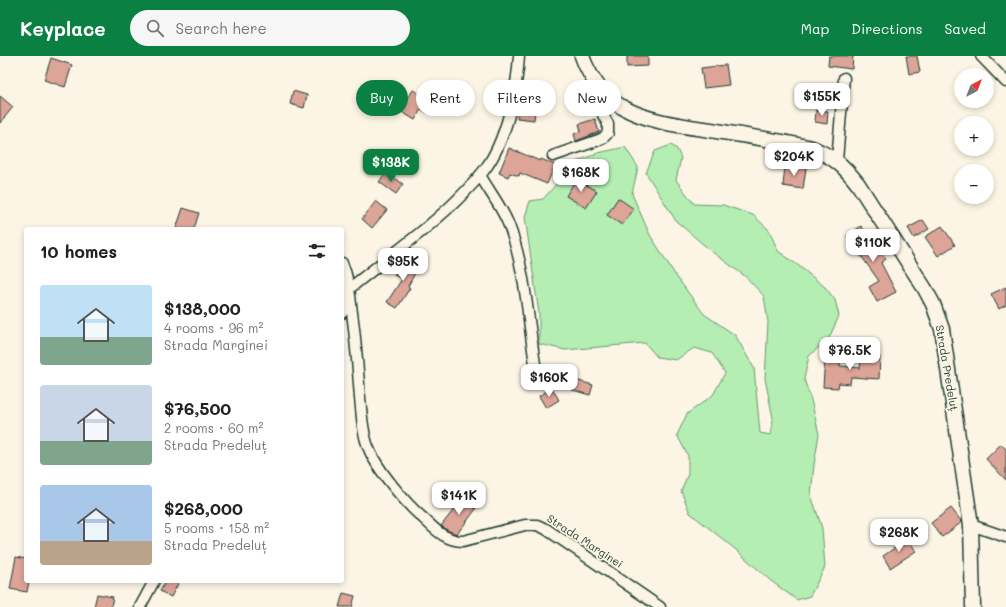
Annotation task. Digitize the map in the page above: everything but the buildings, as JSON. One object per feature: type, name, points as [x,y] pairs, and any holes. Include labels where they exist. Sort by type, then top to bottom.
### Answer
[{"type":"main road","name":"Strada Predeluț","points":[[582,56],[589,73],[594,80]]},
{"type":"main road","name":"Strada Predeluț","points":[[621,107],[649,118],[677,125],[812,148],[827,154],[836,160],[858,184],[925,289],[938,317],[945,346],[971,525],[973,607]]},
{"type":"street","points":[[349,289],[436,221],[486,168],[495,152],[504,129],[518,75],[519,56]]},
{"type":"street","points":[[981,56],[1006,82]]},
{"type":"street","points":[[836,160],[844,78]]},
{"type":"street","points":[[553,156],[603,138],[608,133],[608,124],[604,116]]},
{"type":"street","points":[[480,175],[507,221],[516,245],[522,273],[536,370]]},
{"type":"street","name":"Strada Marginei","points":[[344,268],[349,289],[355,332],[363,428],[369,449],[379,467],[413,509],[437,531],[449,539],[457,541],[463,541],[525,525],[537,525],[546,529],[660,607]]},
{"type":"street","points":[[344,310],[350,300]]},
{"type":"street","points":[[971,525],[1006,537]]},
{"type":"street","points":[[140,607],[153,583]]},
{"type":"green space","points":[[671,145],[677,149],[681,158],[676,180],[694,204],[723,205],[753,215],[769,230],[778,251],[825,287],[835,300],[839,316],[829,338],[809,356],[804,379],[811,400],[819,434],[811,495],[822,528],[825,567],[810,596],[797,600],[771,581],[735,549],[690,513],[681,491],[688,474],[688,456],[677,435],[687,414],[713,395],[725,373],[712,353],[694,348],[676,360],[657,357],[645,343],[565,350],[539,344],[539,314],[525,217],[530,201],[543,199],[576,162],[598,153],[625,147],[638,167],[632,194],[650,235],[676,276],[704,314],[735,335],[754,368],[760,433],[771,435],[773,418],[765,379],[768,322],[764,296],[746,277],[711,251],[676,221],[646,173],[655,151]]}]
